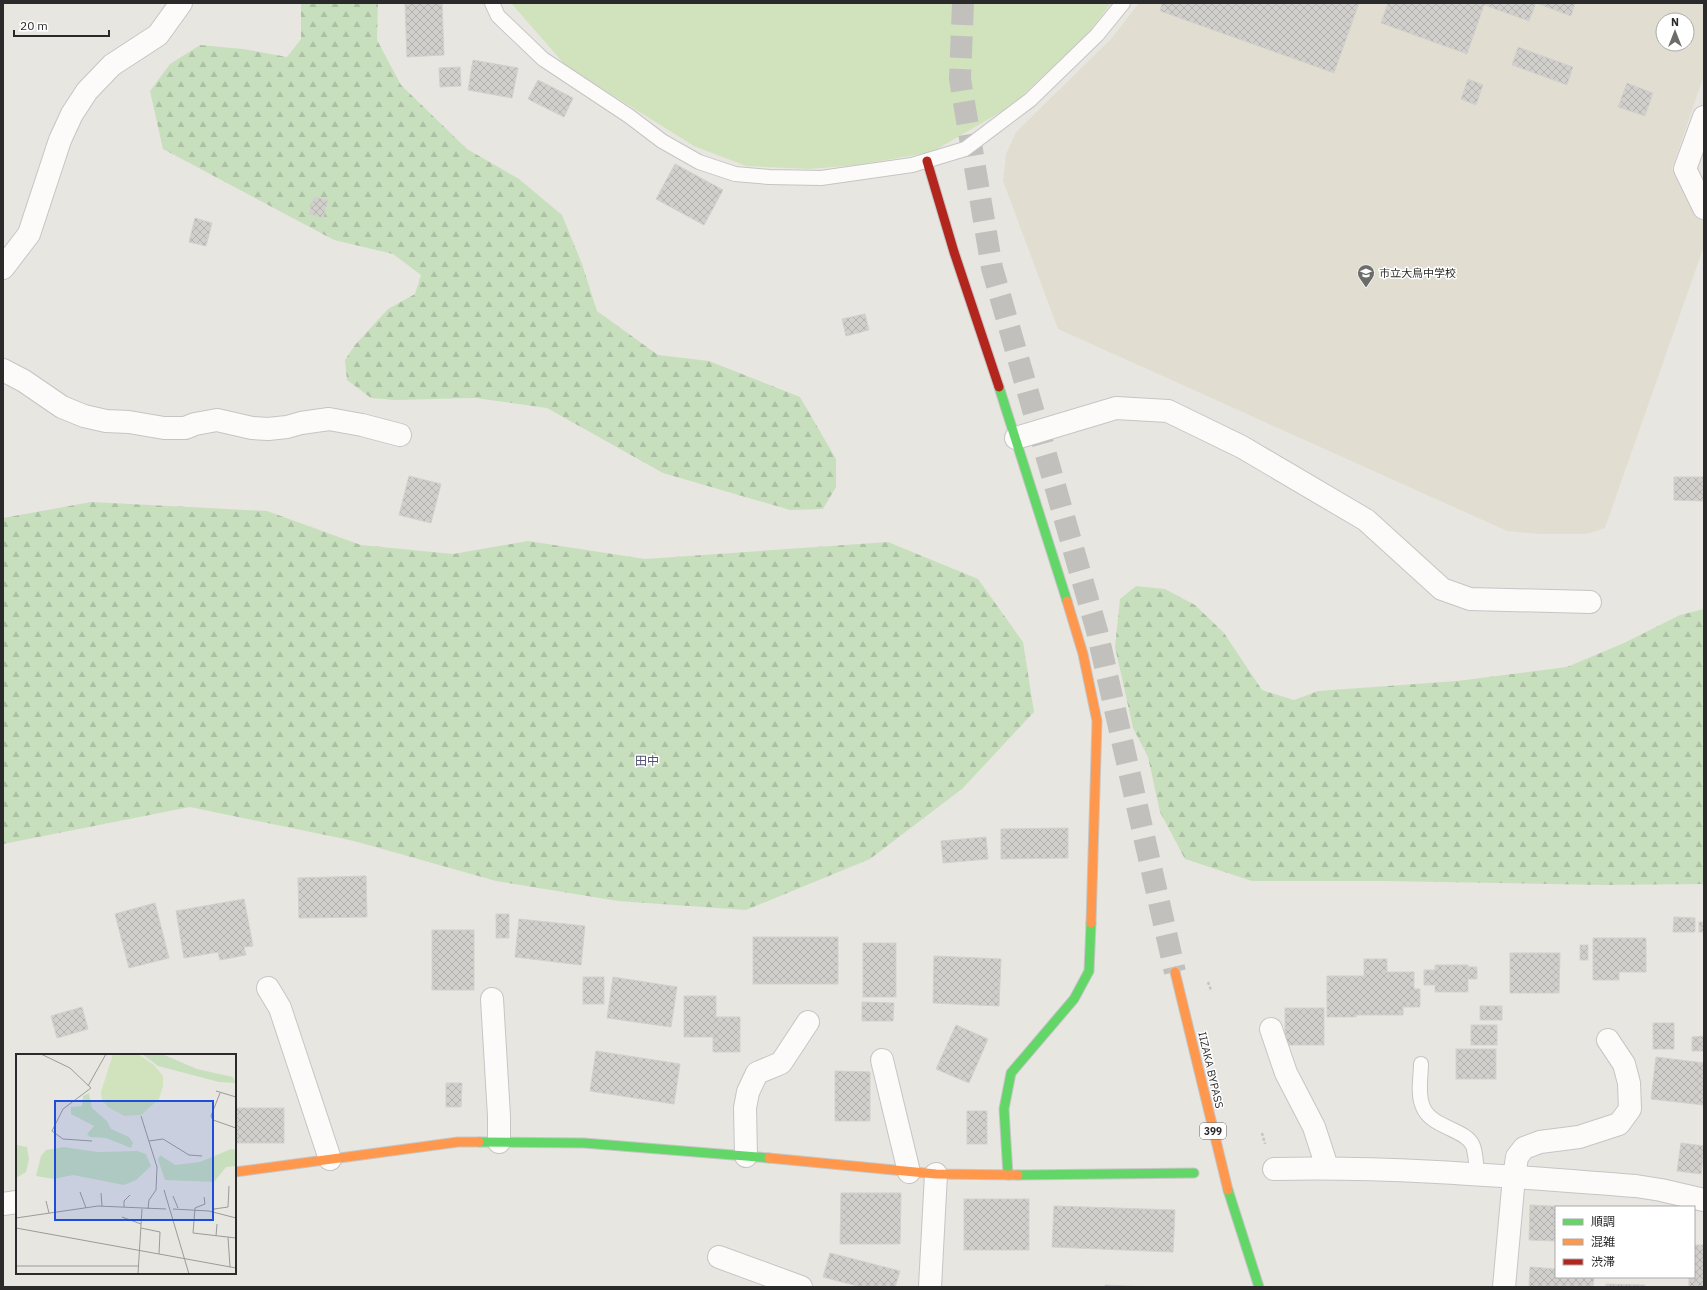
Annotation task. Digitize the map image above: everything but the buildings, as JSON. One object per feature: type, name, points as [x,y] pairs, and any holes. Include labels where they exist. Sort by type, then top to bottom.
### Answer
[{"type":"main road","points":[[927,161],[954,252],[1016,438],[1083,654],[1097,721],[1089,971],[1074,999],[1012,1073],[1004,1109],[1008,1175]]},
{"type":"main road","name":"IIZAKA BYPASS","points":[[1175,972],[1223,1173],[1260,1287]]},
{"type":"main road","points":[[236,1172],[458,1142],[499,1142],[584,1143],[746,1156],[936,1174],[1008,1175],[1194,1173]]},
{"type":"street","points":[[3,268],[29,234],[60,140],[72,114],[87,91],[112,65],[158,35],[181,3]]},
{"type":"street","points":[[1704,117],[1685,169],[1704,208]]},
{"type":"street","points":[[3,370],[24,381],[62,407],[84,416],[106,421],[130,422],[164,428],[185,428],[194,424],[217,420],[252,428],[268,429],[329,419],[362,425],[400,435]]},
{"type":"street","points":[[1016,438],[1116,408],[1168,412],[1242,447],[1366,520],[1442,589],[1470,599],[1590,602]]},
{"type":"street","points":[[268,988],[280,1008],[330,1159]]},
{"type":"street","points":[[492,999],[499,1116],[499,1142]]},
{"type":"street","points":[[746,1156],[745,1108],[748,1092],[757,1073],[781,1063],[808,1022]]},
{"type":"street","points":[[1271,1029],[1286,1073],[1314,1127],[1327,1167]]},
{"type":"street","points":[[1504,1287],[1517,1157],[1524,1148],[1540,1142],[1579,1137],[1619,1124],[1630,1109],[1629,1083],[1624,1064],[1608,1040]]},
{"type":"street","points":[[882,1060],[909,1172]]},
{"type":"street","points":[[1274,1169],[1327,1167],[1477,1174],[1636,1186],[1704,1200]]},
{"type":"street","points":[[930,1287],[936,1174]]},
{"type":"street","points":[[3,1204],[16,1202]]},
{"type":"street","points":[[719,1257],[801,1287]]},
{"type":"lane","points":[[492,3],[498,16],[543,59],[629,116],[662,141],[699,162],[734,174],[769,177],[821,178],[912,166],[965,149],[1030,100],[1098,35],[1124,3]]},
{"type":"lane","points":[[1421,1064],[1420,1098],[1423,1108],[1431,1118],[1461,1134],[1473,1145],[1477,1174]]},
{"type":"shaded area","name":"市立大鳥中学校","points":[[1139,3],[1704,3],[1704,75],[1672,169],[1704,223],[1704,246],[1605,528],[1587,534],[1540,534],[1507,531],[1058,329],[1003,181],[1006,154],[1016,132],[1111,39]]},
{"type":"green space","points":[[301,3],[378,3],[377,40],[401,85],[467,149],[519,179],[562,215],[582,264],[597,311],[658,355],[709,361],[800,397],[836,459],[836,487],[823,509],[790,510],[663,473],[547,408],[475,398],[395,400],[371,398],[347,380],[345,360],[355,345],[388,309],[415,294],[421,275],[393,254],[334,240],[163,149],[150,91],[170,64],[200,45],[243,49],[287,57],[301,39]]},
{"type":"green space","points":[[511,3],[1111,3],[1088,34],[1011,106],[932,152],[857,165],[809,169],[746,166],[694,146],[566,66]]},
{"type":"green space","points":[[91,502],[267,511],[361,545],[453,554],[528,541],[645,559],[888,542],[978,579],[1023,642],[1034,712],[962,789],[870,859],[746,910],[618,901],[496,881],[354,841],[190,807],[3,844],[3,518]]},
{"type":"green space","points":[[1136,586],[1165,589],[1195,605],[1224,633],[1262,690],[1294,700],[1318,691],[1457,681],[1567,667],[1624,643],[1680,615],[1704,609],[1704,884],[1602,885],[1384,881],[1252,881],[1185,859],[1160,812],[1148,757],[1133,728],[1115,647],[1120,599]]},
{"type":"tunnel","points":[[963,3],[960,79],[992,268],[1097,631],[1175,972]]},
{"type":"traffic: fast","points":[[999,387],[1067,601]]},
{"type":"traffic: fast","points":[[1008,1175],[1004,1109],[1011,1073],[1074,999],[1089,971],[1091,923]]},
{"type":"traffic: fast","points":[[479,1142],[584,1143],[769,1158]]},
{"type":"traffic: fast","points":[[1018,1175],[1194,1173]]},
{"type":"traffic: fast","points":[[1228,1190],[1259,1287]]},
{"type":"traffic: slow","points":[[1067,601],[1083,654],[1097,721],[1091,923]]},
{"type":"traffic: slow","points":[[1175,972],[1228,1190]]},
{"type":"traffic: slow","points":[[236,1172],[458,1142],[479,1142]]},
{"type":"traffic: slow","points":[[769,1158],[936,1174],[1018,1175]]},
{"type":"traffic: jam","points":[[927,161],[954,252],[999,387]]},
{"type":"place","name":"市立大鳥中学校","points":[[1366,288]]},
{"type":"district","name":"田中","points":[[647,760]]}]
